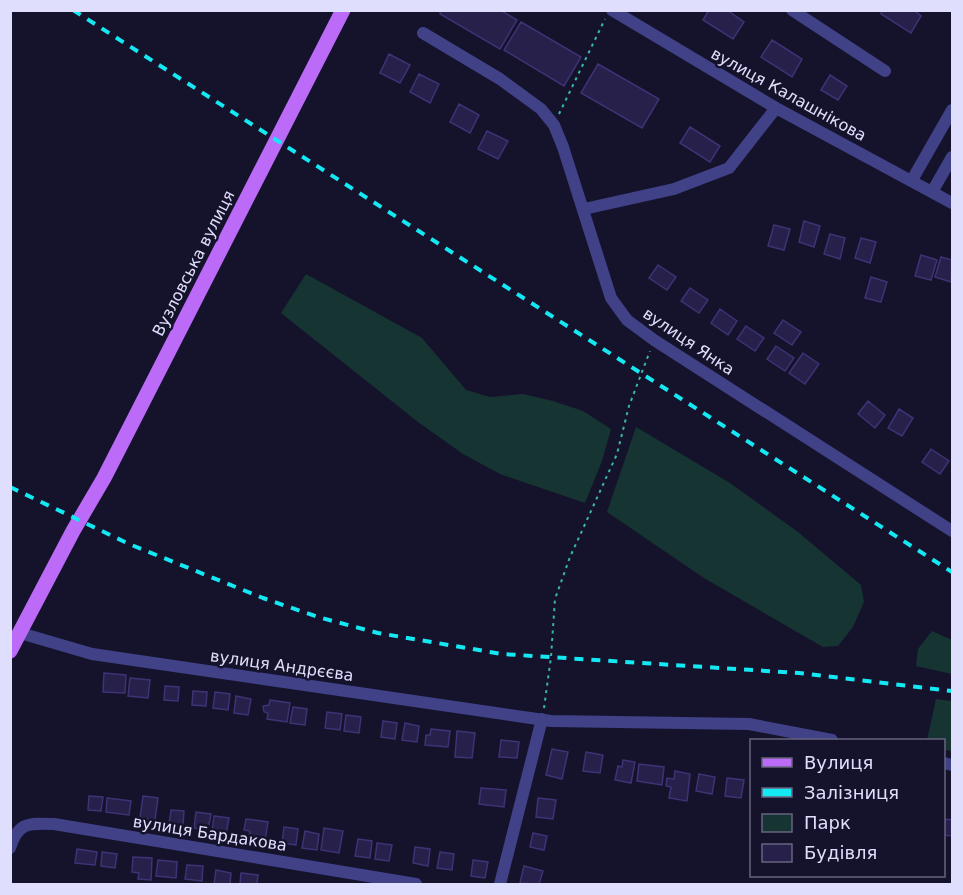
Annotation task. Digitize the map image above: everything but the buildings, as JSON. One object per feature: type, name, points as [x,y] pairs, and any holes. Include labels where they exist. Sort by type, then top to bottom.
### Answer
[{"type":"main road","points":[[324,46],[330,10]]},
{"type":"main road","name":"Вузловська вулиця","points":[[10,651],[73,531],[104,478],[343,10]]},
{"type":"street","name":"вулиця Калашнікова","points":[[610,10],[777,108],[952,203]]},
{"type":"street","points":[[792,10],[885,71]]},
{"type":"street","name":"вулиця Янка","points":[[423,33],[500,79],[541,110],[554,125],[584,209],[611,298],[627,320],[654,340],[952,531]]},
{"type":"street","points":[[584,209],[674,189],[729,168],[777,108]]},
{"type":"street","points":[[912,180],[952,110]]},
{"type":"street","points":[[932,192],[952,157]]},
{"type":"street","name":"вулиця Андрєєва","points":[[20,633],[92,654],[542,719],[749,724],[822,739]]},
{"type":"street","points":[[500,885],[542,719]]},
{"type":"street","name":"вулиця Бардакова","points":[[10,848],[14,837],[22,827],[33,823],[54,824],[416,885]]},
{"type":"path","points":[[554,125],[610,10]]},
{"type":"path","points":[[542,719],[551,657],[555,599],[570,557],[617,454],[628,406],[654,340]]},
{"type":"green space","points":[[306,274],[422,338],[466,390],[490,397],[523,394],[553,401],[583,411],[611,429],[602,461],[585,503],[500,474],[463,454],[418,422],[281,313]]},
{"type":"green space","points":[[636,427],[730,483],[798,532],[861,585],[864,602],[853,627],[838,646],[823,647],[704,578],[607,512]]},
{"type":"green space","points":[[932,631],[952,640],[952,674],[916,666],[918,649]]},
{"type":"green space","points":[[936,699],[952,701],[952,751],[945,750],[945,739],[927,739]]},
{"type":"railway","points":[[73,10],[952,572]]},
{"type":"railway","points":[[10,487],[129,544],[263,598],[318,617],[378,633],[502,654],[799,673],[952,691]]}]
